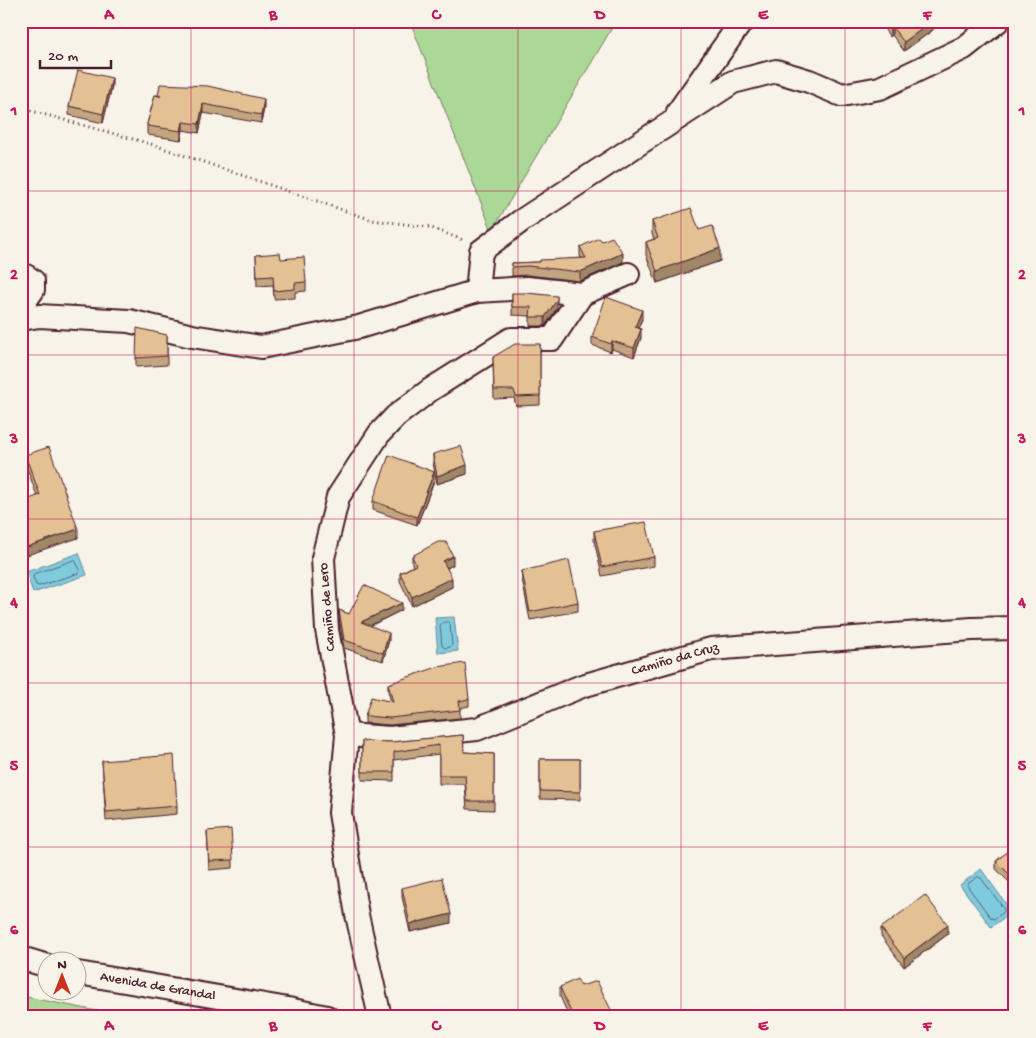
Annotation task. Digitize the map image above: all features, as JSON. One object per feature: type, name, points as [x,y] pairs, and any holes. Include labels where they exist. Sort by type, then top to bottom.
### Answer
[{"type":"street","points":[[670,123],[742,21]]},
{"type":"street","points":[[476,291],[480,251],[521,221],[733,82],[776,71],[809,81],[842,95],[880,88],[964,48],[998,21]]},
{"type":"street","points":[[21,319],[39,316],[129,321],[192,336],[261,347],[359,327],[476,291],[527,288],[582,294],[628,274]]},
{"type":"street","points":[[21,277],[26,276],[33,281],[33,290],[21,306]]},
{"type":"street","name":"Camiño de Lero","points":[[380,1017],[357,915],[340,813],[347,735],[327,630],[323,558],[338,497],[379,434],[396,416],[430,390],[510,340],[552,340],[582,294]]},
{"type":"street","name":"Camiño da Cruz","points":[[347,735],[390,738],[477,729],[582,686],[711,650],[972,629],[1015,628]]},
{"type":"street","points":[[21,958],[38,963]]},
{"type":"street","name":"Avenida de Grandal","points":[[88,975],[327,1017]]},
{"type":"path","points":[[21,108],[151,144],[372,220],[429,227],[459,237],[480,251]]},
{"type":"green space","points":[[410,21],[616,21],[492,231]]},
{"type":"green space","points":[[21,996],[128,1017],[21,1017]]},
{"type":"water","points":[[79,553],[87,575],[33,593],[26,572]]},
{"type":"water","points":[[454,617],[458,651],[438,653],[435,618]]},
{"type":"water","points":[[981,869],[1012,912],[991,927],[960,885]]},
{"type":"building","points":[[885,21],[933,21],[904,42]]},
{"type":"building","points":[[78,70],[112,78],[103,114],[69,106]]},
{"type":"building","points":[[160,84],[208,86],[264,99],[261,115],[203,104],[199,124],[183,122],[181,131],[148,126],[155,95],[158,96]]},
{"type":"building","points":[[691,208],[699,230],[712,226],[720,248],[657,271],[646,242],[658,238],[652,221]]},
{"type":"building","points":[[612,237],[623,253],[580,272],[528,266],[512,267],[512,263],[586,258],[580,247],[599,238],[602,241]]},
{"type":"building","points":[[280,253],[281,259],[304,257],[306,282],[295,283],[295,289],[274,291],[273,276],[257,277],[256,255]]},
{"type":"building","points":[[512,293],[557,296],[557,300],[545,317],[530,317],[531,307],[512,307]]},
{"type":"building","points":[[606,297],[642,310],[635,327],[641,329],[634,348],[612,341],[611,344],[592,337]]},
{"type":"building","points":[[137,328],[167,335],[167,356],[136,358]]},
{"type":"building","points":[[1015,337],[1015,350],[1010,339]]},
{"type":"building","points":[[515,344],[540,344],[540,396],[516,397],[514,390],[494,390],[493,357]]},
{"type":"building","points":[[461,446],[467,465],[437,476],[433,454]]},
{"type":"building","points":[[49,447],[78,529],[21,549],[21,502],[40,495],[25,455]]},
{"type":"building","points":[[389,455],[434,472],[417,517],[373,501]]},
{"type":"building","points":[[646,522],[654,557],[602,567],[594,531]]},
{"type":"building","points":[[438,542],[446,542],[453,556],[443,561],[452,578],[412,597],[400,573],[416,565],[412,556]]},
{"type":"building","points":[[569,560],[578,602],[530,612],[522,571]]},
{"type":"building","points":[[364,585],[402,603],[361,622],[389,633],[383,653],[344,640],[339,610],[349,614]]},
{"type":"building","points":[[465,663],[469,699],[459,701],[460,710],[390,718],[365,716],[371,697],[393,702],[388,684],[437,667]]},
{"type":"building","points":[[463,735],[464,752],[494,754],[494,801],[467,801],[465,775],[439,775],[439,745],[394,752],[394,772],[362,772],[362,741],[391,742]]},
{"type":"building","points":[[174,755],[177,806],[106,812],[102,761]]},
{"type":"building","points":[[540,759],[580,759],[580,792],[540,791]]},
{"type":"building","points":[[231,829],[233,860],[209,861],[207,831]]},
{"type":"building","points":[[1015,845],[1015,880],[996,861]]},
{"type":"building","points":[[442,878],[451,914],[410,924],[402,888]]},
{"type":"building","points":[[925,895],[948,925],[904,958],[881,928]]},
{"type":"building","points":[[577,979],[581,986],[597,981],[612,1012],[601,1017],[573,1017],[560,987]]}]
